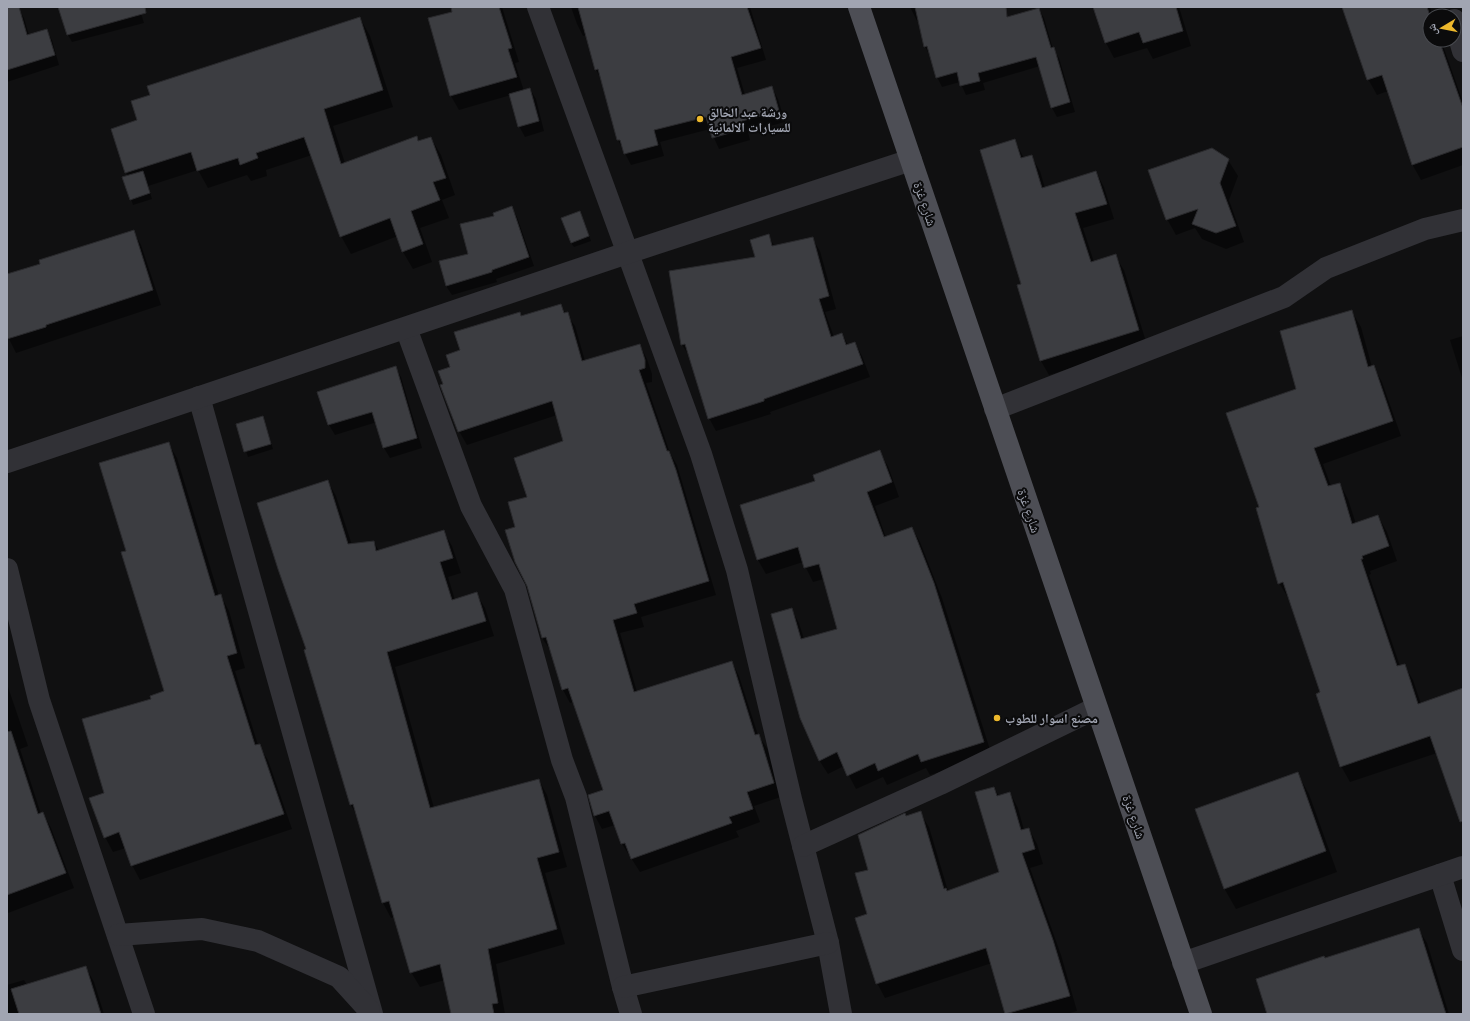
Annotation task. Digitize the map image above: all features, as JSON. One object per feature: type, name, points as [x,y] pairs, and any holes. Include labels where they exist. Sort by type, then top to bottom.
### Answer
[{"type":"main road","name":"شارع غزة","points":[[858,7],[1201,1014]]},
{"type":"street","points":[[538,7],[701,454],[738,570],[828,943],[841,1014]]},
{"type":"street","points":[[7,462],[627,253],[910,160]]},
{"type":"street","points":[[995,409],[1284,297],[1326,268],[1425,229],[1463,220]]},
{"type":"street","points":[[406,328],[471,506],[515,588],[562,760],[576,797],[631,1014]]},
{"type":"street","points":[[199,397],[372,1014]]},
{"type":"street","points":[[7,569],[39,700],[144,1014]]},
{"type":"street","points":[[804,846],[940,784],[1096,708]]},
{"type":"street","points":[[1183,963],[1463,867]]},
{"type":"street","points":[[1440,875],[1463,950]]},
{"type":"street","points":[[118,934],[202,929],[258,941],[339,977],[372,1014]]},
{"type":"street","points":[[623,987],[828,943]]},
{"type":"building","points":[[7,7],[19,7],[27,35],[47,29],[55,55],[7,70]]},
{"type":"building","points":[[58,7],[145,7],[146,13],[67,35]]},
{"type":"building","points":[[451,7],[499,7],[512,48],[508,49],[517,77],[450,96],[428,18],[452,12]]},
{"type":"building","points":[[578,7],[747,7],[761,48],[731,57],[742,95],[772,86],[779,111],[742,121],[744,129],[712,138],[706,117],[654,130],[658,145],[624,154],[620,140],[617,140],[598,69],[595,70]]},
{"type":"building","points":[[915,7],[1006,7],[1007,17],[1039,8],[1051,48],[1054,47],[1070,102],[1051,108],[1036,57],[978,73],[980,81],[960,86],[957,72],[936,78],[927,46],[924,47]]},
{"type":"building","points":[[1093,7],[1176,7],[1183,31],[1143,43],[1139,32],[1105,43]]},
{"type":"building","points":[[1342,7],[1427,7],[1422,8],[1422,48],[1442,48],[1463,108],[1463,147],[1412,165],[1382,75],[1367,80]]},
{"type":"building","points":[[360,17],[383,90],[324,109],[341,164],[417,136],[418,141],[431,137],[446,178],[433,182],[440,200],[411,211],[423,244],[402,252],[390,218],[340,237],[304,137],[256,153],[258,158],[240,165],[238,158],[197,171],[191,152],[125,173],[111,129],[137,120],[131,101],[150,95],[147,86]]},
{"type":"building","points":[[530,88],[539,121],[518,127],[509,94]]},
{"type":"building","points":[[1015,139],[1021,158],[1032,155],[1042,188],[1096,171],[1107,204],[1075,213],[1091,262],[1116,254],[1139,330],[1040,361],[1017,285],[1021,284],[980,150]]},
{"type":"building","points":[[1212,148],[1229,159],[1220,183],[1236,226],[1216,233],[1192,224],[1198,209],[1166,220],[1148,170]]},
{"type":"building","points":[[143,171],[150,193],[130,200],[122,177]]},
{"type":"building","points":[[512,206],[529,257],[492,270],[492,272],[446,286],[439,261],[468,254],[460,224],[494,216],[493,213]]},
{"type":"building","points":[[580,211],[589,236],[571,243],[561,218]]},
{"type":"building","points":[[134,230],[153,290],[7,339],[7,274],[40,264],[39,260]]},
{"type":"building","points":[[769,234],[772,246],[813,237],[829,296],[819,299],[831,337],[842,333],[846,345],[855,342],[863,364],[764,399],[764,401],[708,419],[685,344],[681,345],[669,271],[755,257],[750,240]]},
{"type":"building","points":[[561,304],[564,313],[568,312],[582,361],[640,344],[645,360],[645,368],[639,370],[667,451],[669,451],[676,470],[709,581],[634,604],[637,613],[613,620],[634,692],[732,661],[755,735],[759,734],[774,783],[747,792],[753,809],[729,817],[732,823],[631,859],[625,843],[621,844],[609,811],[594,816],[588,795],[603,790],[568,688],[562,690],[546,637],[542,638],[527,586],[515,562],[505,530],[515,527],[508,502],[527,497],[514,458],[563,441],[552,401],[458,432],[440,385],[443,384],[438,371],[450,367],[446,355],[460,350],[454,332],[520,312],[521,316]]},
{"type":"building","points":[[1352,310],[1368,367],[1374,365],[1393,421],[1314,448],[1328,486],[1340,483],[1352,524],[1378,515],[1389,546],[1362,556],[1363,559],[1361,559],[1397,666],[1405,664],[1418,704],[1463,688],[1463,821],[1460,822],[1430,736],[1340,767],[1316,694],[1320,692],[1283,582],[1278,584],[1256,508],[1259,507],[1226,413],[1296,389],[1280,331]]},
{"type":"building","points":[[396,366],[417,438],[383,448],[372,412],[328,425],[317,392]]},
{"type":"building","points":[[263,416],[271,444],[244,452],[236,424]]},
{"type":"building","points":[[169,442],[215,596],[221,594],[237,653],[227,656],[255,745],[260,744],[284,814],[131,866],[119,832],[104,838],[89,798],[104,793],[82,719],[151,699],[150,696],[164,691],[121,552],[126,551],[99,463]]},
{"type":"building","points":[[880,450],[892,482],[867,492],[884,537],[912,527],[934,583],[984,742],[921,762],[918,754],[878,771],[875,763],[847,776],[837,752],[819,761],[800,718],[771,614],[792,608],[801,639],[837,629],[819,564],[804,568],[798,547],[757,560],[740,505],[815,481],[813,475]]},
{"type":"building","points":[[328,480],[348,544],[374,541],[376,551],[444,530],[453,558],[440,562],[452,600],[477,592],[486,621],[387,652],[430,808],[539,779],[559,852],[537,858],[557,929],[488,949],[498,1003],[492,1004],[494,1014],[451,1014],[440,964],[410,973],[389,901],[382,903],[353,804],[350,805],[304,650],[306,649],[257,503]]},
{"type":"building","points":[[11,731],[38,814],[43,812],[66,873],[7,895],[7,732]]},
{"type":"building","points":[[1298,772],[1326,851],[1224,889],[1195,809]]},
{"type":"building","points":[[994,787],[997,796],[1010,792],[1021,830],[1029,828],[1035,849],[1022,853],[1053,940],[1070,996],[1005,1014],[986,948],[876,984],[855,918],[867,914],[855,873],[868,870],[858,835],[905,813],[906,816],[921,811],[944,889],[946,888],[947,891],[999,872],[975,792]]},
{"type":"building","points":[[1419,928],[1446,1014],[1267,1014],[1256,979],[1324,956],[1325,958]]},
{"type":"building","points":[[86,966],[101,1014],[19,1014],[11,989]]},
{"type":"place","name":"ورشة عبد الخالق للسيارات الالمانية","points":[[700,119]]},
{"type":"place","name":"مصنع اسوار للطوب","points":[[997,718]]}]
